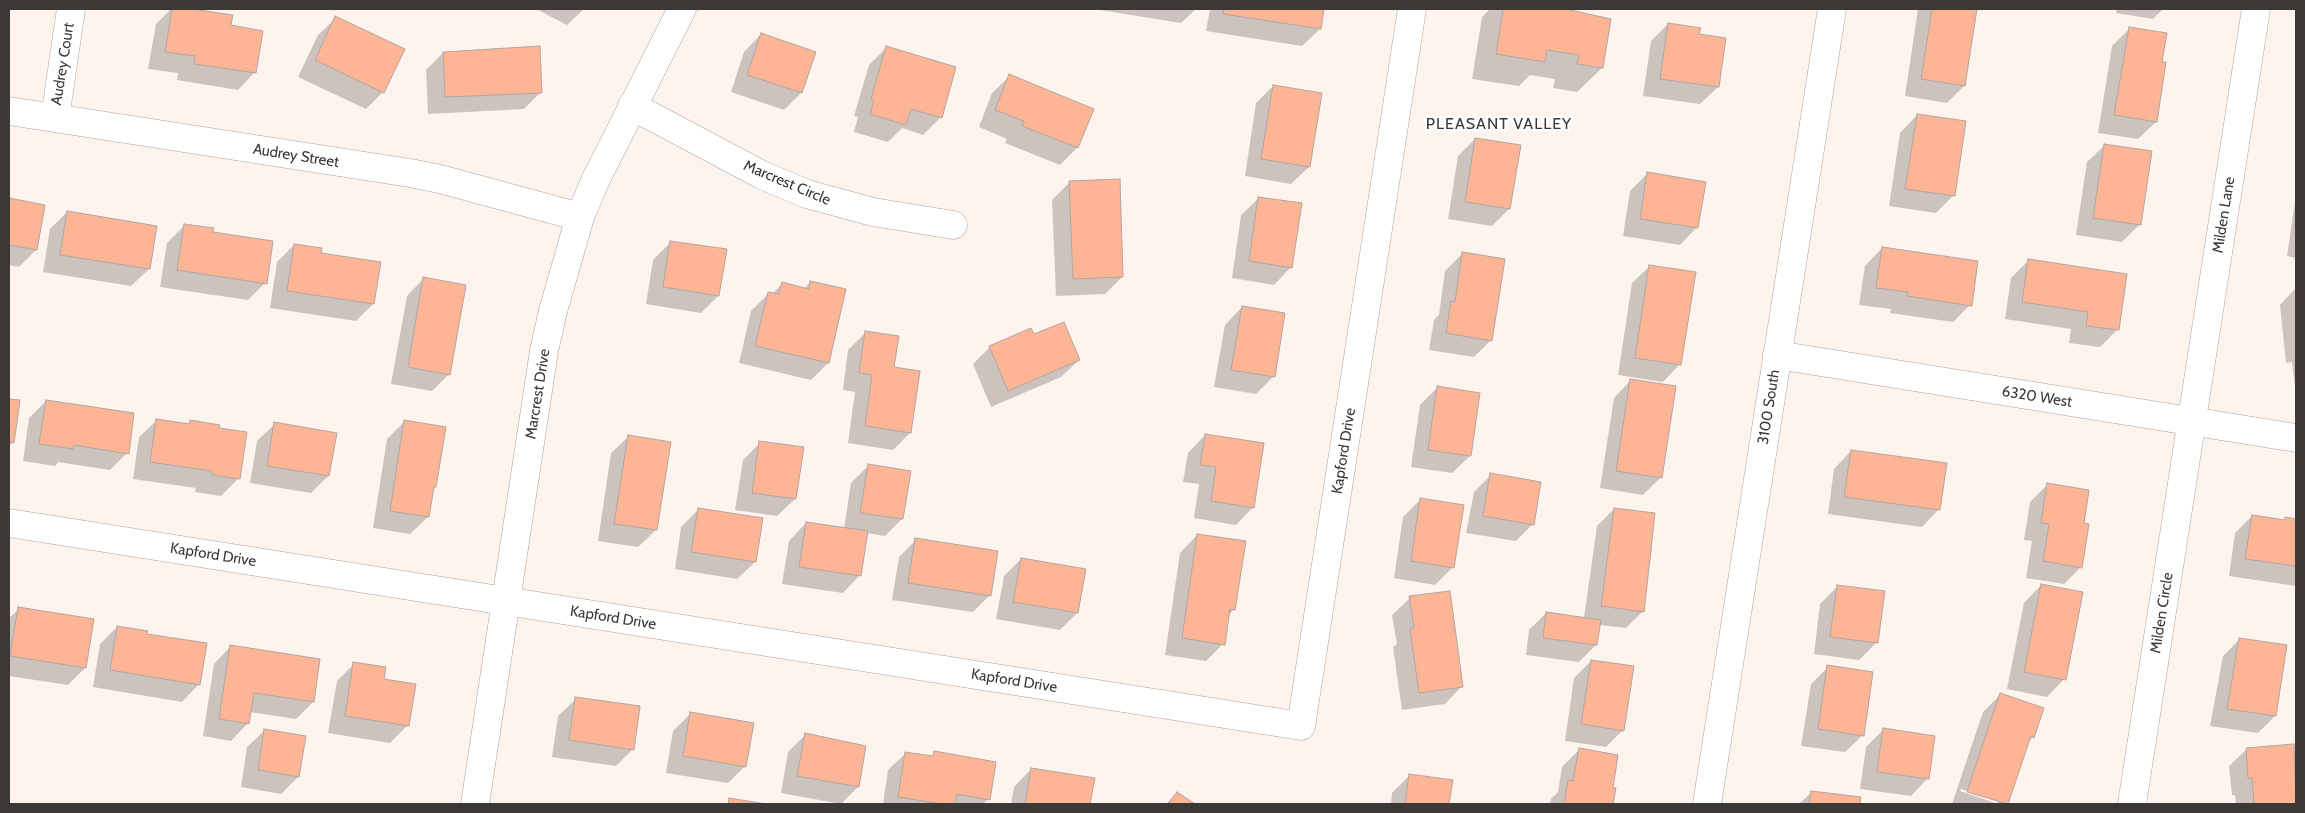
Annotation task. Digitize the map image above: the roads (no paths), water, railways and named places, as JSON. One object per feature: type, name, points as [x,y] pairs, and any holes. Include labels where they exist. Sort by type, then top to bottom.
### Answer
[{"type":"street","name":"Audrey Court","points":[[55,118],[72,9]]},
{"type":"street","name":"Marcrest Drive","points":[[475,804],[544,351],[560,286],[580,217],[594,180],[682,9]]},
{"type":"street","name":"Kapford Drive","points":[[9,523],[1301,726],[1412,9]]},
{"type":"street","name":"3100 South","points":[[1707,804],[1832,9]]},
{"type":"street","name":"Milden Lane","points":[[2192,421],[2256,9]]},
{"type":"street","name":"Marcrest Circle","points":[[632,106],[762,175],[807,194],[873,212],[953,225]]},
{"type":"street","name":"Audrey Street","points":[[9,111],[418,175],[524,200],[580,217]]},
{"type":"street","name":"6320 West","points":[[1777,356],[2296,438]]},
{"type":"street","name":"Milden Circle","points":[[2132,804],[2192,421]]},
{"type":"district","name":"PLEASANT VALLEY","points":[[1499,124]]}]
